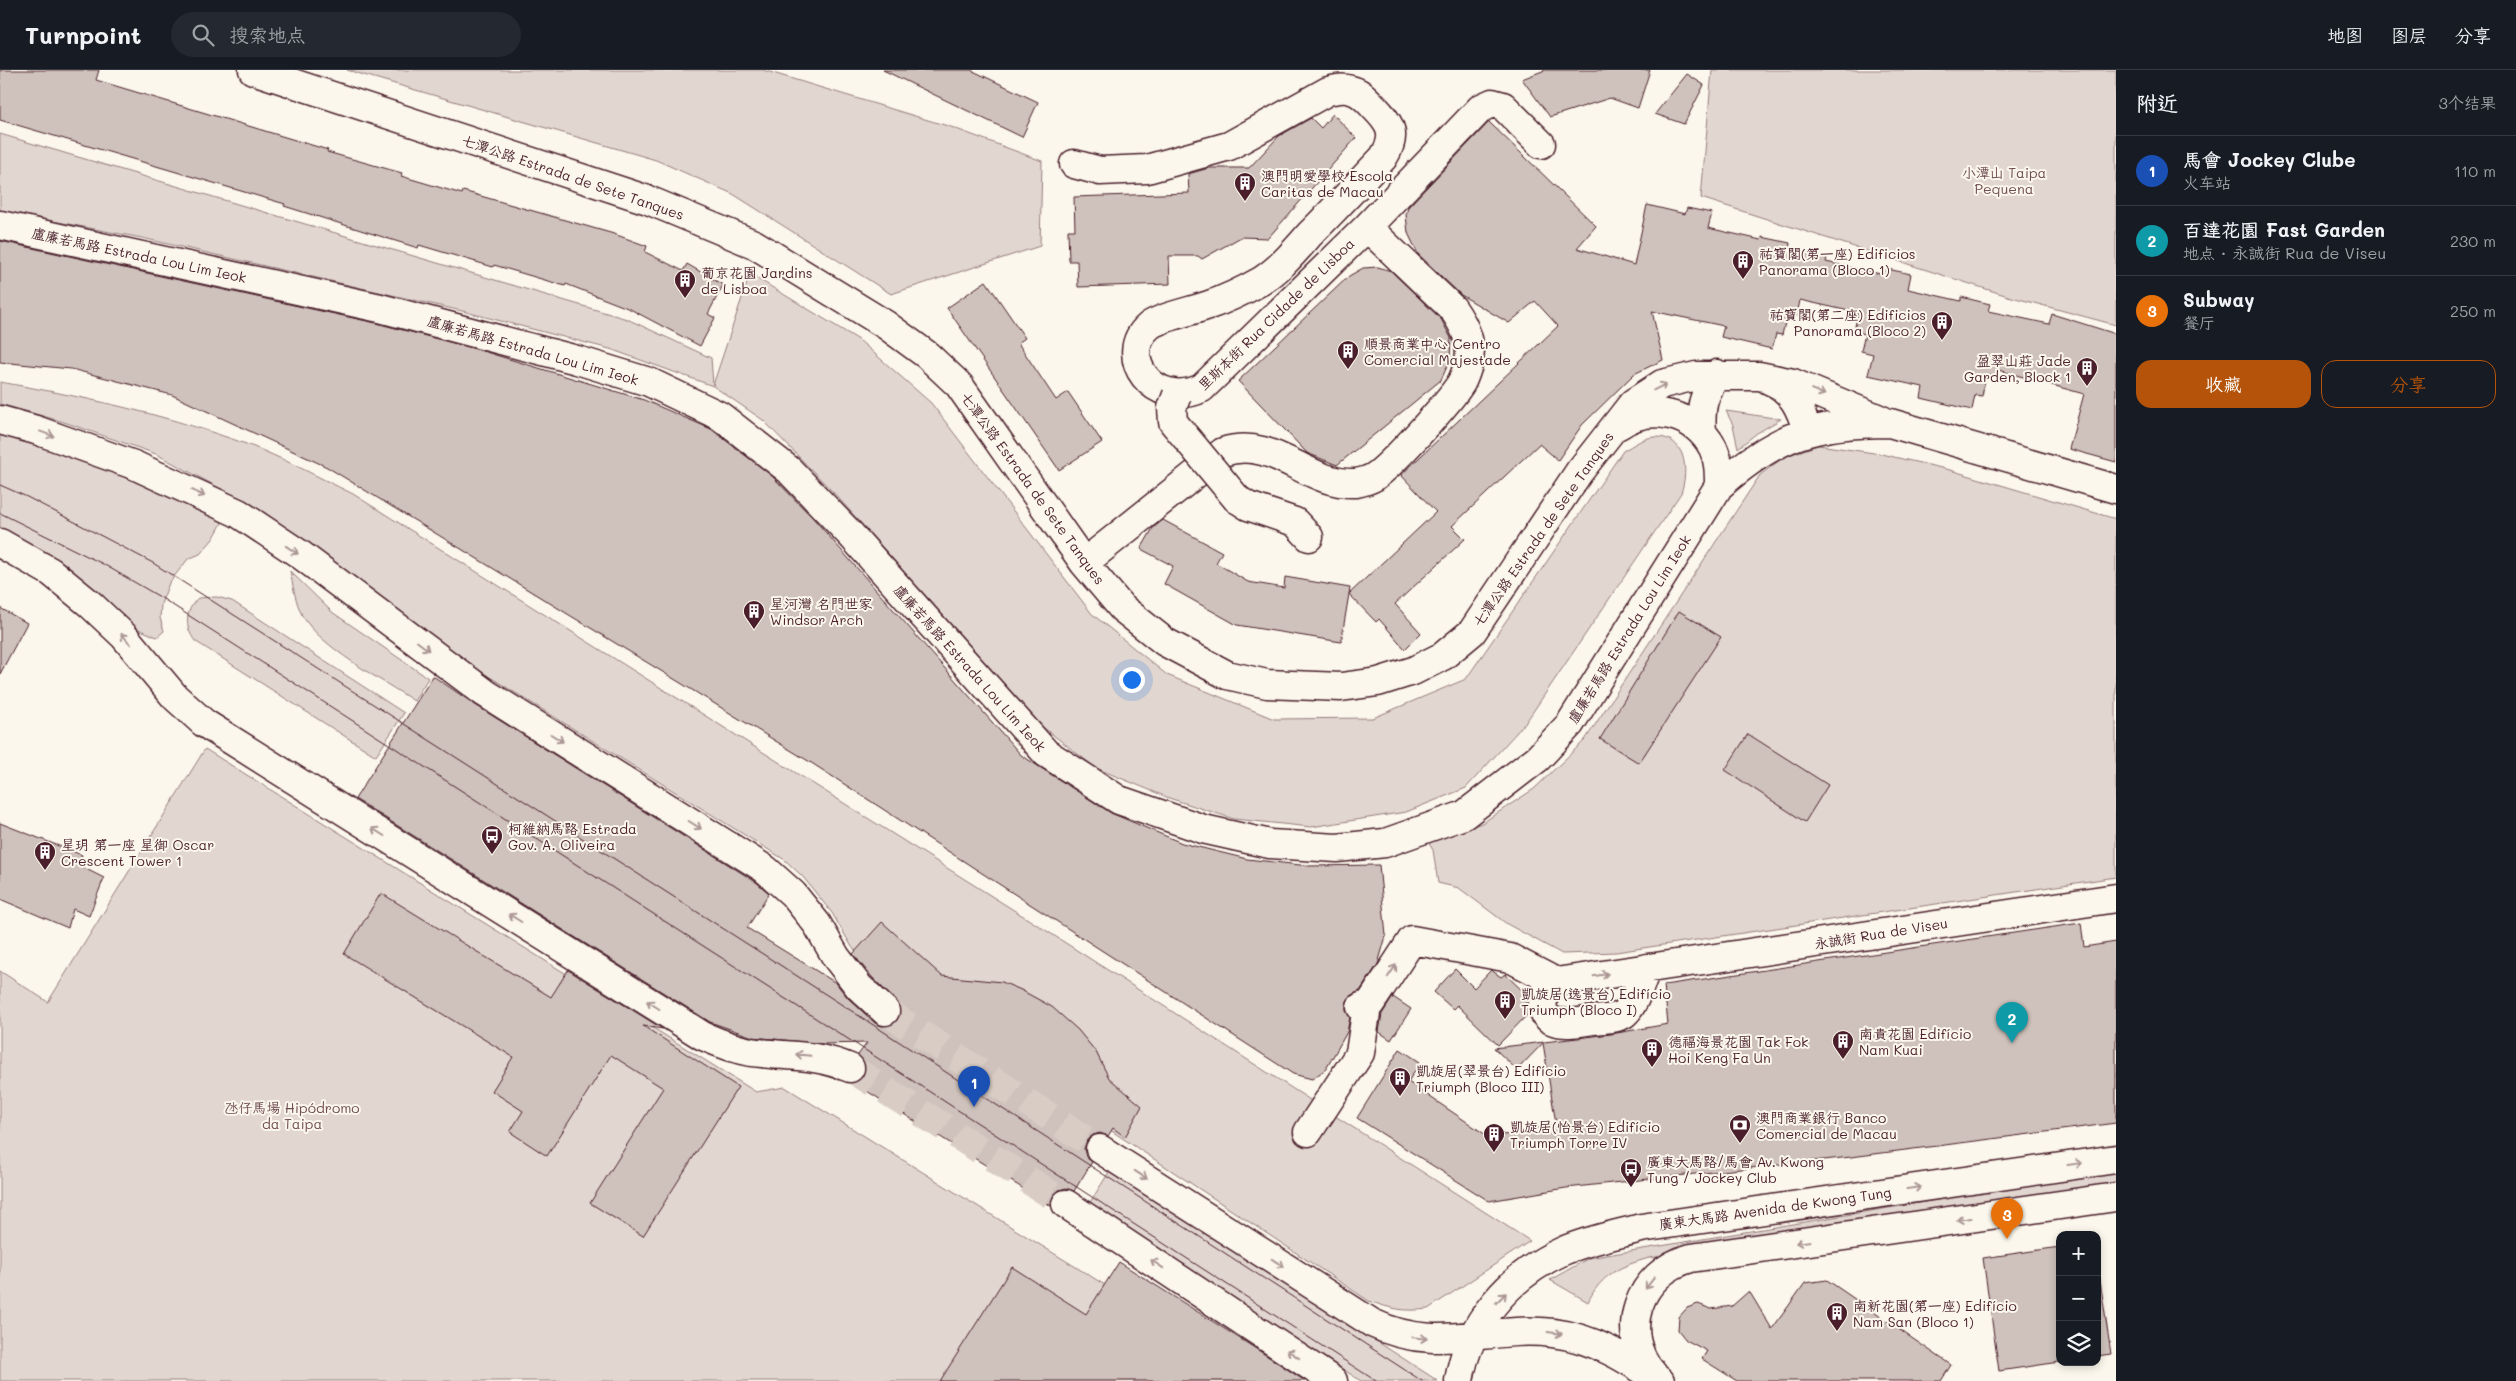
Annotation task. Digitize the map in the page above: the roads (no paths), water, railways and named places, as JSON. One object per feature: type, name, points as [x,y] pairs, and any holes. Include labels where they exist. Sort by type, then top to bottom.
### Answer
[{"type":"street","name":"七潭公路 Estrada de Sete Tanques","points":[[253,70],[648,200],[754,244],[886,325],[927,355],[959,385],[1084,563],[1122,608],[1165,642],[1227,675],[1267,684],[1340,687],[1378,682],[1413,671],[1443,656],[1472,632],[1579,472],[1611,430],[1633,403],[1662,384],[1696,376],[1718,374],[1758,376],[1793,383],[1890,423]]},
{"type":"street","points":[[1074,164],[1100,171],[1147,169],[1229,146],[1328,91],[1339,88],[1351,89],[1362,95],[1388,121],[1391,140],[1383,158],[1278,268],[1240,292],[1212,305],[1150,325],[1142,333],[1137,344],[1139,366],[1153,386],[1164,393],[1177,395],[1172,408],[1173,422],[1237,499],[1248,506],[1295,522],[1309,537]]},
{"type":"street","name":"里斯本街 Rua Cidade de Lisboa","points":[[1177,395],[1190,394],[1202,388],[1367,227],[1476,111],[1487,104],[1498,103],[1541,144]]},
{"type":"street","name":"盧廉若馬路 Estrada Lou Lim Ieok","points":[[0,225],[380,308],[578,360],[649,382],[720,416],[789,470],[851,535],[1046,753],[1119,800],[1203,830],[1270,844],[1337,848],[1385,843],[1464,815],[1538,758],[1570,724],[1719,486],[1742,466],[1768,448],[1807,431],[1854,423],[1890,423],[2116,489]]},
{"type":"street","name":"里斯本街 Rua Cidade de Lisboa","points":[[1084,563],[1223,452],[1239,447],[1255,448],[1328,478],[1344,483],[1359,482],[1374,477],[1386,467],[1451,397],[1462,381],[1469,363],[1469,344],[1464,325],[1453,309],[1367,227]]},
{"type":"street","points":[[1702,432],[1700,412],[1706,391],[1718,374]]},
{"type":"street","points":[[1758,376],[1777,383],[1792,396],[1802,413],[1807,431]]},
{"type":"street","points":[[1611,430],[1628,418],[1649,413],[1668,414],[1686,420],[1702,432],[1713,448],[1719,467],[1719,486]]},
{"type":"street","points":[[0,420],[36,430],[134,465],[238,513],[301,555],[485,693],[765,869],[793,894],[817,924],[847,972],[859,987],[885,1011]]},
{"type":"street","points":[[0,543],[50,572],[90,604],[124,636],[175,697],[204,723],[703,1036],[726,1046],[751,1052],[806,1055],[850,1068]]},
{"type":"street","name":"永誠街 Rua de Viseu","points":[[1556,982],[2116,898]]},
{"type":"street","points":[[1308,1132],[1360,1053],[1364,1007],[1412,940],[1510,958],[1556,982],[1547,989],[1543,999],[1545,1013],[1552,1021],[1566,1024],[1616,1017],[1623,1014],[1630,1006],[1647,968]]},
{"type":"street","points":[[1100,1149],[1372,1323],[1391,1332],[1420,1338],[1472,1337],[1524,1332],[1553,1333],[1582,1338],[1623,1356],[1661,1381]]},
{"type":"street","name":"廣東大馬路 Avenida de Kwong Tung","points":[[1459,1381],[1472,1337],[1485,1314],[1523,1276],[1562,1252],[1592,1240],[1641,1228],[2116,1158]]},
{"type":"street","points":[[1661,1381],[1648,1368],[1640,1354],[1635,1336],[1635,1319],[1639,1302],[1647,1286],[1659,1273],[1674,1264],[1691,1258],[2116,1197]]},
{"type":"street","points":[[1066,1204],[1333,1381]]},
{"type":"tunnel","points":[[885,1011],[1100,1149]]},
{"type":"tunnel","points":[[850,1068],[1066,1204]]},
{"type":"tram line","points":[[0,485],[27,497],[153,563],[861,1017],[1422,1381]]},
{"type":"tram line","points":[[0,513],[103,564],[160,597],[1376,1381]]},
{"type":"place","name":"澳門明愛學校 Escola Caritas de Macau","points":[[1245,202]]},
{"type":"place","name":"祐寶閣(第一座) Edificios Panorama (Bloco 1)","points":[[1743,280]]},
{"type":"place","name":"葡京花園 Jardins de Lisboa","points":[[685,299]]},
{"type":"place","name":"祐寶閣(第二座) Edificios Panorama (Bloco 2)","points":[[1942,341]]},
{"type":"place","name":"順景商業中心 Centro Comercial Majestade","points":[[1348,370]]},
{"type":"place","name":"盈翠山莊 Jade Garden, Block 1","points":[[2087,387]]},
{"type":"place","name":"星河灣 名門世家 Windsor Arch","points":[[754,630]]},
{"type":"place","name":"柯維納馬路 Estrada Gov. A. Oliveira","points":[[492,855]]},
{"type":"place","name":"星玥 第一座 星御 Oscar Crescent Tower 1","points":[[45,871]]},
{"type":"place","name":"凱旋居(逸景台) Edifício Triumph (Bloco I)","points":[[1505,1020]]},
{"type":"place","name":"百達花園 Fast Garden","points":[[2012,1043]]},
{"type":"place","name":"南貴花園 Edifício Nam Kuai","points":[[1843,1060]]},
{"type":"place","name":"德福海景花園 Tak Fok Hoi Keng Fa Un","points":[[1652,1068]]},
{"type":"place","name":"凱旋居(翠景台) Edifício Triumph (Bloco III)","points":[[1400,1097]]},
{"type":"place","name":"馬會 Jockey Clube","points":[[974,1107]]},
{"type":"place","name":"澳門商業銀行 Banco Comercial de Macau","points":[[1740,1144]]},
{"type":"place","name":"凱旋居(怡景台) Edifício Triumph Torre IV","points":[[1494,1153]]},
{"type":"place","name":"廣東大馬路/馬會 Av. Kwong Tung / Jockey Club","points":[[1631,1188]]},
{"type":"place","name":"Subway","points":[[2007,1239]]},
{"type":"place","name":"南新花園(第一座) Edifício Nam San (Bloco 1)","points":[[1837,1332]]},
{"type":"park label","name":"小潭山 Taipa Pequena","points":[[2004,180]]},
{"type":"park label","name":"氹仔馬場 Hipódromo da Taipa","points":[[292,1116]]}]
